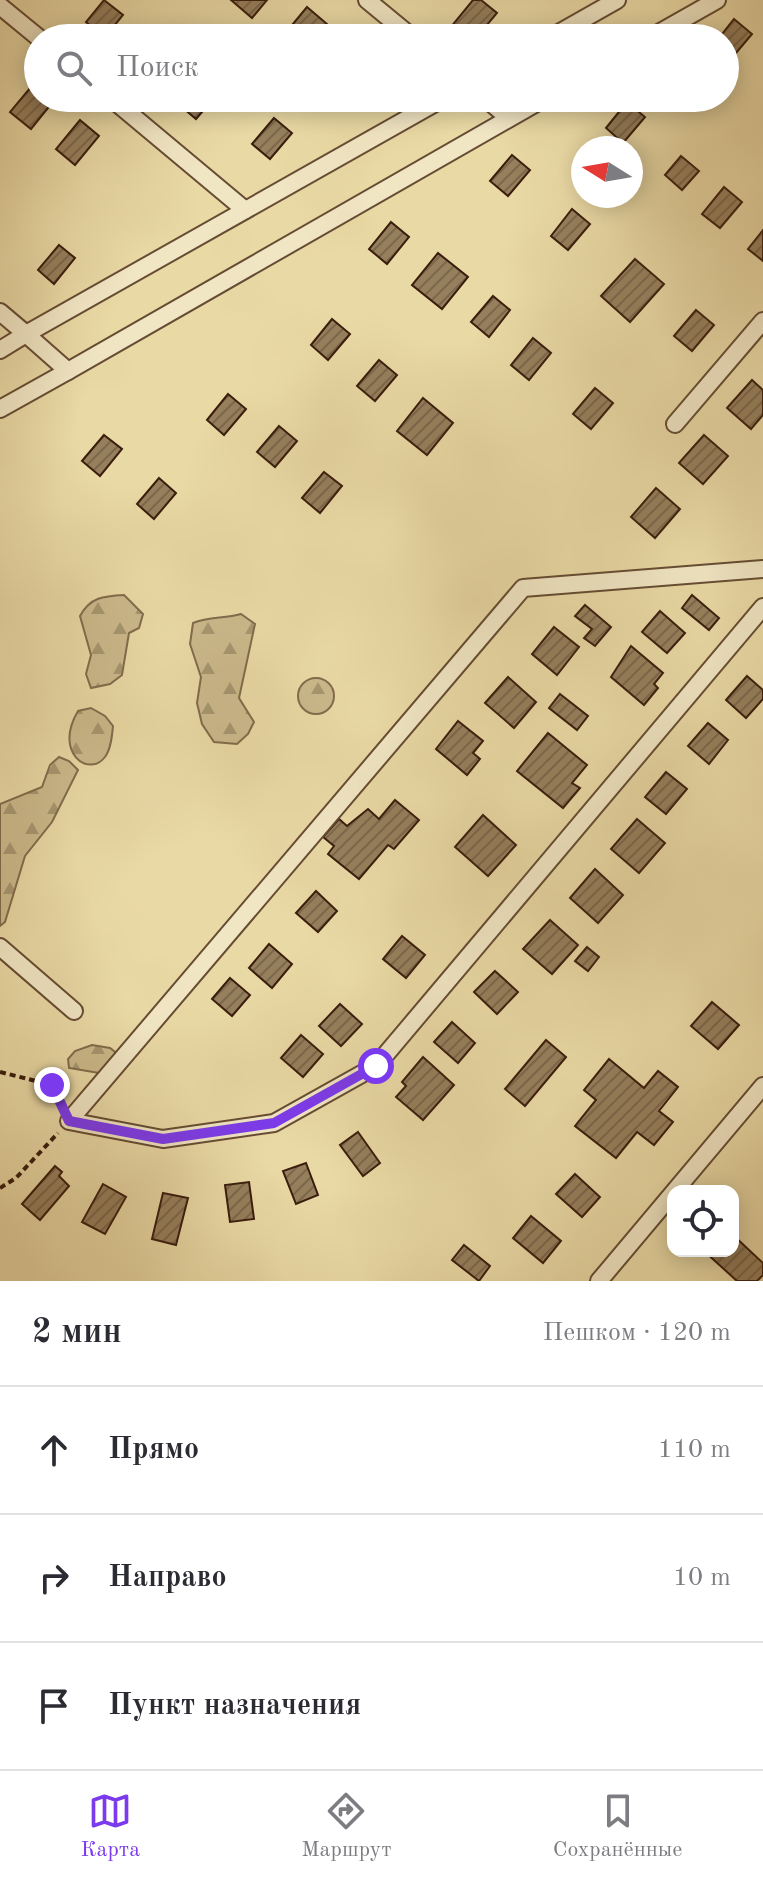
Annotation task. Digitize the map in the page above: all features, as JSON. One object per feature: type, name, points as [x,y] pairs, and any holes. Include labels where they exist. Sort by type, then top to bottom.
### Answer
[{"type":"street","points":[[367,0],[396,24]]},
{"type":"street","points":[[575,24],[617,0]]},
{"type":"street","points":[[675,24],[717,0]]},
{"type":"street","points":[[0,6],[24,26]]},
{"type":"street","points":[[128,112],[245,210]]},
{"type":"street","points":[[0,350],[419,112]]},
{"type":"street","points":[[502,112],[509,118]]},
{"type":"street","points":[[0,409],[520,112]]},
{"type":"street","points":[[0,312],[68,371]]},
{"type":"street","points":[[675,424],[763,321]]},
{"type":"street","points":[[763,569],[523,588],[69,1121],[163,1139],[274,1123],[376,1066],[763,607]]},
{"type":"street","points":[[0,947],[74,1011]]},
{"type":"street","points":[[599,1281],[763,1086]]},
{"type":"path","points":[[0,1072],[52,1085],[69,1121],[16,1178],[0,1188]]},
{"type":"green space","points":[[124,595],[143,614],[139,628],[129,633],[122,675],[110,684],[91,688],[86,674],[91,655],[80,616],[88,605],[98,599]]},
{"type":"green space","points":[[241,614],[255,624],[239,698],[254,722],[248,734],[237,744],[214,742],[202,724],[197,703],[201,677],[190,644],[193,623]]},
{"type":"green space","points":[[316,678],[329,683],[334,696],[329,709],[316,714],[303,709],[298,696],[303,683]]},
{"type":"green space","points":[[91,708],[105,716],[113,726],[107,754],[91,765],[76,758],[69,739],[78,711]]},
{"type":"green space","points":[[59,757],[78,770],[52,822],[25,856],[5,922],[0,926],[0,804],[42,787],[50,765]]},
{"type":"green space","points":[[92,1045],[110,1048],[119,1055],[115,1071],[99,1073],[69,1068],[68,1059],[75,1051]]},
{"type":"building","points":[[104,0],[123,15],[116,24],[86,22]]},
{"type":"building","points":[[231,0],[267,0],[252,18]]},
{"type":"building","points":[[473,0],[481,0],[497,13],[488,24],[453,24]]},
{"type":"building","points":[[307,7],[327,24],[293,24]]},
{"type":"building","points":[[734,19],[752,34],[739,49],[739,24],[730,24]]},
{"type":"building","points":[[24,95],[24,112],[45,112],[31,129],[10,112]]},
{"type":"building","points":[[188,112],[202,112],[196,119]]},
{"type":"building","points":[[619,112],[639,112],[645,117],[629,136],[615,136],[606,128]]},
{"type":"building","points":[[274,118],[292,133],[270,159],[252,144]]},
{"type":"building","points":[[80,120],[99,136],[75,165],[56,149]]},
{"type":"building","points":[[512,155],[530,170],[508,196],[490,181]]},
{"type":"building","points":[[681,156],[699,171],[682,190],[665,175]]},
{"type":"building","points":[[724,187],[742,202],[720,228],[702,214]]},
{"type":"building","points":[[572,209],[590,224],[568,250],[551,236]]},
{"type":"building","points":[[391,222],[409,237],[387,264],[369,249]]},
{"type":"building","points":[[763,230],[763,261],[748,249]]},
{"type":"building","points":[[59,245],[75,258],[54,284],[38,270]]},
{"type":"building","points":[[438,253],[468,277],[442,309],[412,285]]},
{"type":"building","points":[[635,259],[664,284],[630,322],[601,296]]},
{"type":"building","points":[[493,296],[510,310],[489,337],[471,322]]},
{"type":"building","points":[[696,310],[714,325],[692,351],[674,336]]},
{"type":"building","points":[[332,319],[350,334],[328,360],[311,345]]},
{"type":"building","points":[[533,338],[551,353],[529,380],[511,365]]},
{"type":"building","points":[[379,360],[397,375],[375,401],[357,386]]},
{"type":"building","points":[[752,380],[763,390],[763,415],[751,429],[727,408]]},
{"type":"building","points":[[595,388],[613,403],[591,429],[573,414]]},
{"type":"building","points":[[228,394],[246,409],[224,435],[207,420]]},
{"type":"building","points":[[423,398],[453,423],[427,455],[397,431]]},
{"type":"building","points":[[279,426],[297,441],[275,467],[257,452]]},
{"type":"building","points":[[104,435],[122,449],[100,476],[82,461]]},
{"type":"building","points":[[704,435],[728,456],[703,484],[679,463]]},
{"type":"building","points":[[324,472],[342,486],[320,513],[302,498]]},
{"type":"building","points":[[159,478],[176,493],[154,519],[137,504]]},
{"type":"building","points":[[656,488],[680,509],[655,538],[631,517]]},
{"type":"building","points":[[692,595],[719,618],[709,630],[682,608]]},
{"type":"building","points":[[585,605],[611,627],[595,646],[584,638],[592,629],[575,616]]},
{"type":"building","points":[[660,611],[685,633],[667,653],[642,632]]},
{"type":"building","points":[[554,627],[579,647],[557,675],[532,654]]},
{"type":"building","points":[[631,646],[663,673],[654,684],[658,688],[644,705],[611,677]]},
{"type":"building","points":[[747,676],[763,690],[763,699],[746,718],[726,700]]},
{"type":"building","points":[[508,677],[536,702],[514,728],[485,703]]},
{"type":"building","points":[[560,694],[588,716],[577,730],[549,708]]},
{"type":"building","points":[[458,721],[483,741],[473,753],[480,759],[467,775],[436,749]]},
{"type":"building","points":[[708,723],[728,740],[709,764],[688,746]]},
{"type":"building","points":[[548,733],[587,765],[572,783],[580,788],[563,808],[517,771]]},
{"type":"building","points":[[666,772],[687,789],[666,814],[645,797]]},
{"type":"building","points":[[395,800],[419,820],[394,849],[388,845],[359,879],[328,854],[334,846],[323,837],[339,819],[347,826],[368,809],[379,819]]},
{"type":"building","points":[[483,815],[516,845],[488,876],[455,847]]},
{"type":"building","points":[[637,819],[665,843],[639,873],[611,849]]},
{"type":"building","points":[[595,869],[623,895],[598,923],[570,898]]},
{"type":"building","points":[[316,891],[337,911],[318,932],[296,913]]},
{"type":"building","points":[[550,920],[578,945],[552,974],[523,949]]},
{"type":"building","points":[[402,936],[425,955],[406,978],[383,959]]},
{"type":"building","points":[[269,944],[292,964],[272,988],[249,968]]},
{"type":"building","points":[[587,947],[599,957],[588,971],[575,961]]},
{"type":"building","points":[[495,971],[518,992],[497,1014],[474,992]]},
{"type":"building","points":[[230,978],[250,995],[232,1016],[212,999]]},
{"type":"building","points":[[712,1002],[739,1025],[718,1049],[691,1026]]},
{"type":"building","points":[[340,1004],[362,1024],[341,1046],[319,1026]]},
{"type":"building","points":[[452,1022],[475,1043],[458,1063],[434,1042]]},
{"type":"building","points":[[301,1035],[323,1054],[303,1077],[281,1058]]},
{"type":"building","points":[[546,1040],[566,1057],[525,1106],[505,1089]]},
{"type":"building","points":[[423,1057],[454,1085],[423,1120],[396,1097],[406,1086],[402,1082]]},
{"type":"building","points":[[609,1059],[644,1088],[658,1071],[678,1087],[659,1111],[673,1122],[654,1145],[637,1132],[616,1158],[575,1126],[596,1100],[584,1090]]},
{"type":"building","points":[[358,1132],[380,1163],[363,1176],[340,1145]]},
{"type":"building","points":[[306,1163],[318,1195],[296,1204],[283,1171]]},
{"type":"building","points":[[55,1166],[62,1172],[59,1176],[69,1186],[40,1220],[22,1204]]},
{"type":"building","points":[[575,1174],[600,1197],[582,1217],[556,1194]]},
{"type":"building","points":[[249,1182],[254,1219],[230,1222],[225,1185]]},
{"type":"building","points":[[103,1184],[126,1197],[105,1234],[82,1222]]},
{"type":"building","points":[[163,1193],[188,1198],[176,1245],[152,1239]]},
{"type":"building","points":[[531,1216],[561,1241],[543,1263],[513,1238]]},
{"type":"building","points":[[739,1241],[763,1263],[763,1275],[757,1281],[737,1281],[711,1257],[739,1257]]},
{"type":"building","points":[[464,1245],[490,1266],[479,1281],[452,1260]]},
{"type":"route","points":[[52,1085],[69,1121],[163,1139],[274,1123],[376,1066]]}]
